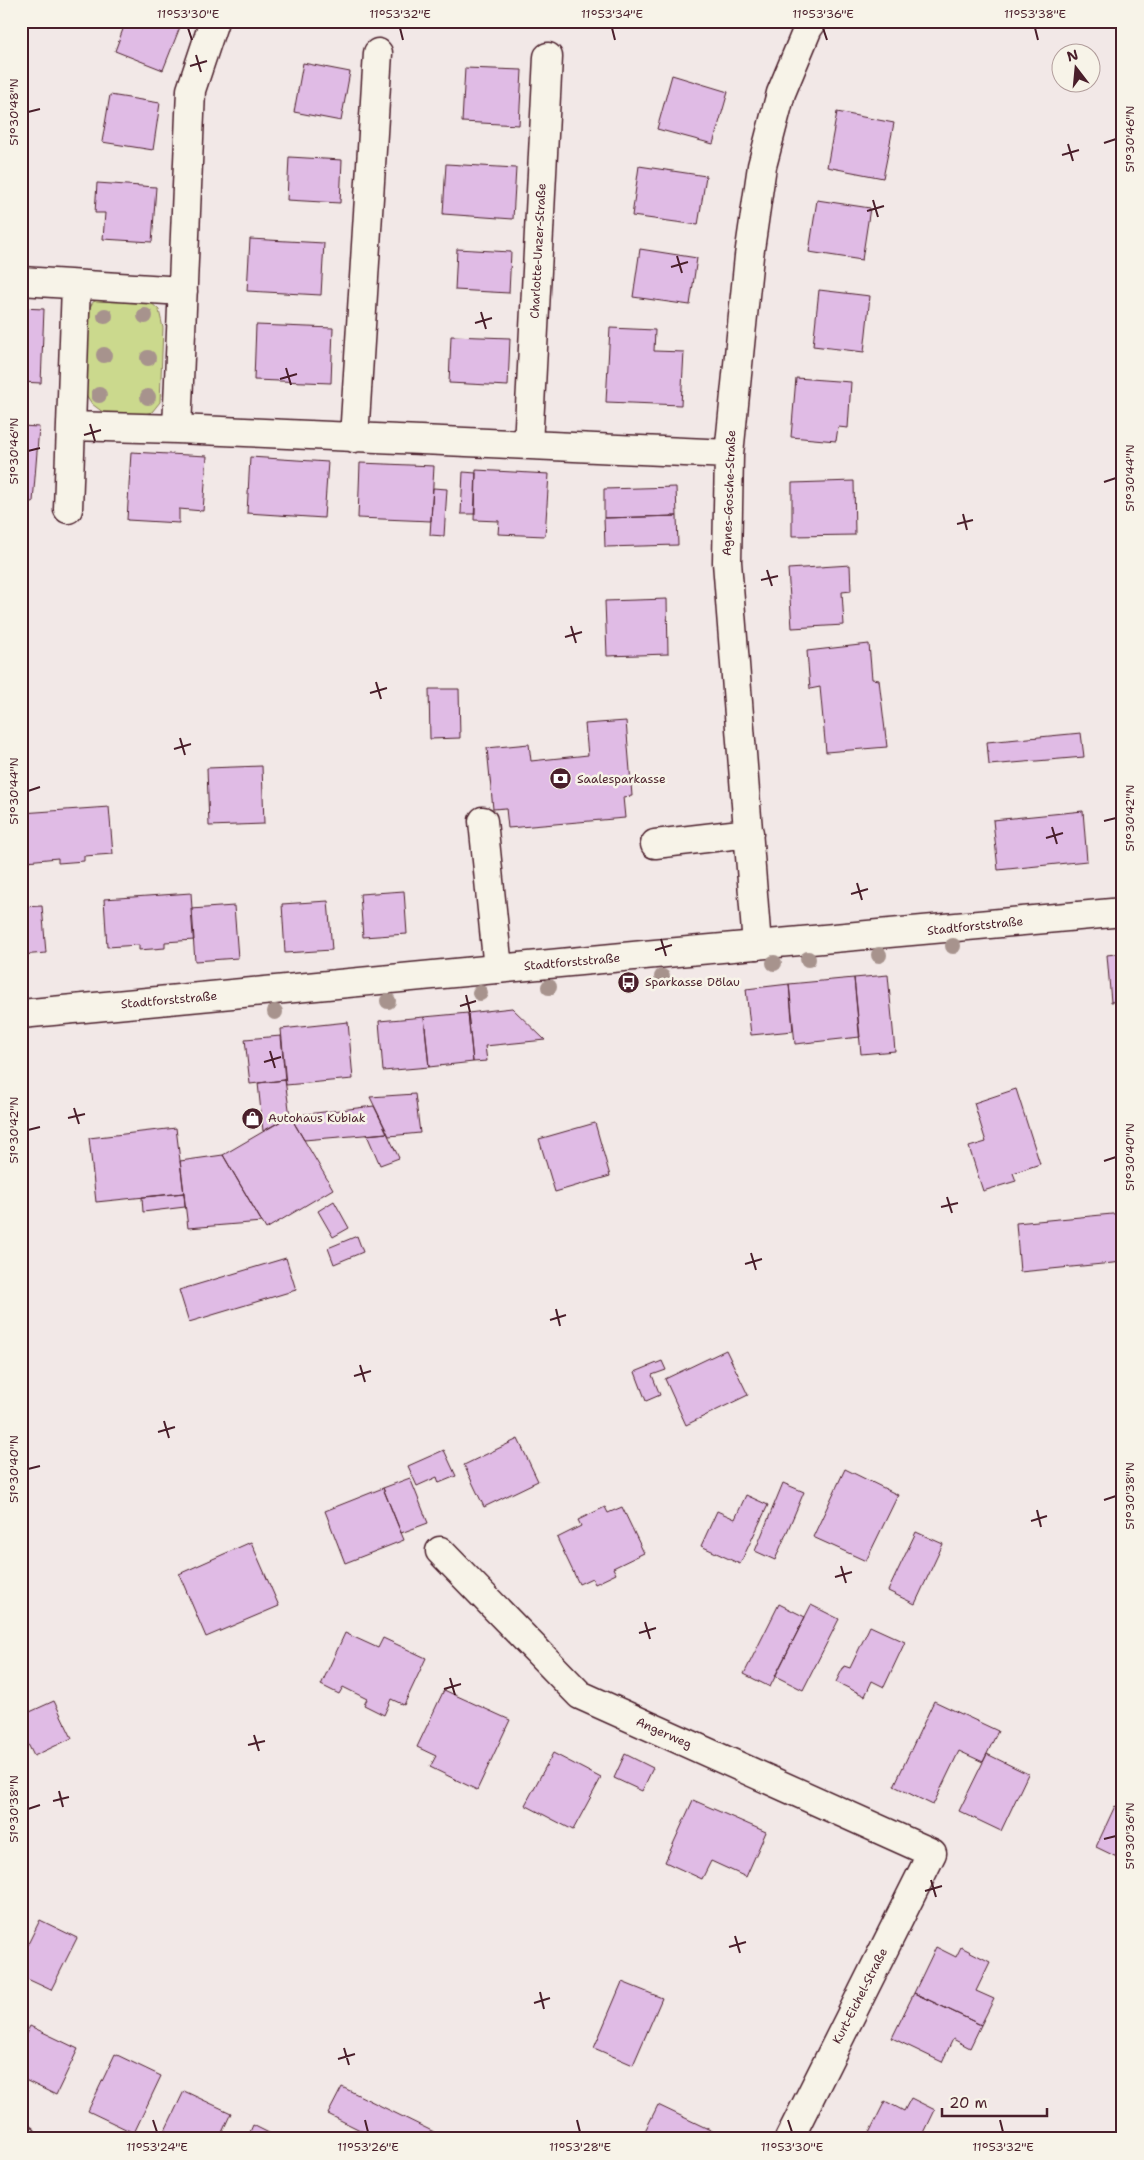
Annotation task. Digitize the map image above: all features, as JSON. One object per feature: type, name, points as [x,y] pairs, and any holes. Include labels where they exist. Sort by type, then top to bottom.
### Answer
[{"type":"street","points":[[177,429],[191,90],[214,21]]},
{"type":"street","name":"Agnes-Gosche-Straße","points":[[757,945],[727,562],[729,454],[749,256],[762,166],[781,93],[808,28],[813,21]]},
{"type":"street","points":[[354,438],[378,53]]},
{"type":"street","name":"Charlotte-Unzer-Straße","points":[[528,445],[548,57]]},
{"type":"street","points":[[21,281],[183,291]]},
{"type":"street","points":[[68,509],[76,285]]},
{"type":"street","points":[[71,426],[177,429],[729,454]]},
{"type":"street","points":[[483,821],[498,969]]},
{"type":"street","points":[[655,844],[749,833]]},
{"type":"street","name":"Stadtforststraße","points":[[21,1014],[1123,912]]},
{"type":"street","name":"Angerweg","points":[[440,1552],[580,1695],[932,1853]]},
{"type":"street","name":"Kurt-Eichel-Straße","points":[[789,2139],[932,1853]]},
{"type":"green space","points":[[106,296],[147,299],[159,310],[163,328],[160,402],[152,412],[138,416],[104,413],[92,404],[83,390],[86,314],[93,302]]},
{"type":"building","points":[[126,21],[166,21],[180,27],[163,70],[115,51]]},
{"type":"building","points":[[303,63],[350,72],[341,121],[294,112]]},
{"type":"building","points":[[465,68],[522,70],[519,125],[462,122]]},
{"type":"building","points":[[672,75],[728,92],[713,144],[657,129]]},
{"type":"building","points":[[110,95],[160,103],[153,150],[102,142]]},
{"type":"building","points":[[837,112],[894,123],[883,178],[827,167]]},
{"type":"building","points":[[289,157],[342,160],[340,203],[287,200]]},
{"type":"building","points":[[446,164],[516,168],[513,219],[443,214]]},
{"type":"building","points":[[639,166],[706,176],[698,225],[632,216]]},
{"type":"building","points":[[97,183],[156,187],[152,242],[103,239],[105,213],[95,213]]},
{"type":"building","points":[[817,200],[870,208],[862,260],[809,252]]},
{"type":"building","points":[[250,239],[324,243],[321,295],[247,291]]},
{"type":"building","points":[[457,249],[511,252],[509,293],[455,290]]},
{"type":"building","points":[[640,249],[697,258],[690,305],[633,297]]},
{"type":"building","points":[[819,290],[870,296],[864,352],[813,346]]},
{"type":"building","points":[[21,308],[44,309],[41,383],[21,382]]},
{"type":"building","points":[[256,325],[333,328],[331,383],[254,380]]},
{"type":"building","points":[[610,328],[655,330],[654,351],[684,352],[681,405],[606,402]]},
{"type":"building","points":[[451,336],[510,338],[508,386],[449,383]]},
{"type":"building","points":[[796,378],[851,382],[848,428],[838,427],[836,441],[791,437]]},
{"type":"building","points":[[21,426],[39,427],[33,502],[21,501]]},
{"type":"building","points":[[131,452],[207,456],[203,511],[179,509],[179,523],[127,520]]},
{"type":"building","points":[[250,457],[328,462],[324,518],[247,513]]},
{"type":"building","points":[[360,463],[434,466],[431,521],[358,518]]},
{"type":"building","points":[[476,470],[549,474],[545,536],[498,534],[499,521],[474,520]]},
{"type":"building","points":[[463,472],[476,473],[475,514],[461,514]]},
{"type":"building","points":[[854,481],[855,535],[792,536],[792,483]]},
{"type":"building","points":[[676,487],[677,516],[604,518],[604,489]]},
{"type":"building","points":[[433,488],[447,489],[444,536],[430,535]]},
{"type":"building","points":[[677,516],[678,545],[605,547],[604,518]]},
{"type":"building","points":[[850,565],[851,591],[842,592],[844,625],[792,628],[788,569]]},
{"type":"building","points":[[667,599],[668,654],[607,656],[605,601]]},
{"type":"building","points":[[869,644],[872,679],[879,680],[887,747],[826,752],[820,687],[810,689],[807,651]]},
{"type":"building","points":[[429,689],[459,689],[460,738],[430,739]]},
{"type":"building","name":"Saalesparkasse","points":[[626,721],[632,796],[623,797],[625,818],[508,828],[506,808],[493,809],[487,748],[529,744],[531,761],[588,755],[585,724]]},
{"type":"building","points":[[1081,733],[1084,757],[989,765],[987,742]]},
{"type":"building","points":[[262,766],[264,824],[209,826],[207,768]]},
{"type":"building","points":[[109,807],[113,854],[84,856],[84,861],[58,863],[58,858],[26,861],[22,813]]},
{"type":"building","points":[[1083,811],[1087,861],[998,870],[993,820]]},
{"type":"building","points":[[404,891],[407,934],[363,937],[360,894]]},
{"type":"building","points":[[191,893],[194,940],[165,942],[165,948],[139,950],[139,945],[107,947],[104,899]]},
{"type":"building","points":[[328,901],[332,950],[285,953],[282,904]]},
{"type":"building","points":[[42,906],[46,953],[21,955],[21,907]]},
{"type":"building","points":[[234,906],[238,958],[195,961],[191,909]]},
{"type":"building","points":[[1123,953],[1123,1001],[1111,1002],[1107,955]]},
{"type":"building","points":[[888,975],[895,1051],[861,1054],[854,978]]},
{"type":"building","points":[[854,978],[860,1037],[795,1044],[789,984]]},
{"type":"building","points":[[789,984],[793,1031],[751,1035],[746,989]]},
{"type":"building","points":[[512,1008],[545,1040],[485,1046],[487,1061],[473,1062],[468,1013]]},
{"type":"building","points":[[468,1013],[473,1062],[429,1067],[424,1017]]},
{"type":"building","points":[[424,1017],[429,1067],[383,1071],[379,1021]]},
{"type":"building","points":[[348,1022],[353,1079],[286,1085],[281,1029]]},
{"type":"building","points":[[281,1036],[285,1080],[250,1084],[245,1039]]},
{"type":"building","points":[[285,1080],[290,1116],[263,1131],[258,1083]]},
{"type":"building","points":[[1016,1089],[1040,1164],[1013,1173],[1016,1181],[983,1191],[969,1147],[986,1142],[974,1103]]},
{"type":"building","points":[[415,1094],[420,1133],[389,1136],[370,1097]]},
{"type":"building","points":[[374,1106],[387,1133],[304,1140],[290,1116]]},
{"type":"building","points":[[290,1116],[333,1189],[266,1229],[223,1155]]},
{"type":"building","points":[[595,1123],[610,1176],[555,1192],[539,1139]]},
{"type":"building","points":[[176,1128],[184,1193],[96,1202],[89,1138]]},
{"type":"building","points":[[387,1133],[399,1158],[380,1165],[367,1135]]},
{"type":"building","points":[[223,1155],[262,1222],[188,1228],[180,1161]]},
{"type":"building","points":[[184,1193],[185,1207],[143,1212],[142,1197]]},
{"type":"building","points":[[334,1201],[349,1228],[333,1237],[318,1211]]},
{"type":"building","points":[[1123,1213],[1123,1262],[1020,1272],[1016,1223]]},
{"type":"building","points":[[357,1236],[363,1252],[334,1264],[328,1248]]},
{"type":"building","points":[[286,1258],[296,1290],[189,1322],[179,1290]]},
{"type":"building","points":[[726,1350],[748,1395],[686,1425],[665,1379]]},
{"type":"building","points":[[662,1361],[666,1370],[652,1375],[660,1395],[646,1401],[635,1372]]},
{"type":"building","points":[[518,1439],[538,1481],[484,1507],[464,1465]]},
{"type":"building","points":[[444,1450],[456,1476],[439,1483],[437,1477],[417,1486],[408,1466]]},
{"type":"building","points":[[845,1469],[898,1495],[866,1561],[813,1537]]},
{"type":"building","points":[[410,1478],[428,1523],[401,1533],[383,1488]]},
{"type":"building","points":[[783,1483],[804,1492],[775,1560],[755,1551]]},
{"type":"building","points":[[383,1488],[404,1540],[345,1563],[325,1511]]},
{"type":"building","points":[[746,1495],[768,1505],[740,1564],[701,1546],[717,1511],[735,1519]]},
{"type":"building","points":[[605,1507],[608,1513],[622,1507],[644,1553],[613,1568],[616,1574],[595,1584],[592,1578],[579,1584],[557,1538],[581,1526],[578,1520]]},
{"type":"building","points":[[916,1532],[943,1544],[915,1604],[888,1591]]},
{"type":"building","points":[[251,1542],[279,1606],[206,1637],[179,1574]]},
{"type":"building","points":[[779,1604],[805,1617],[770,1687],[744,1674]]},
{"type":"building","points":[[811,1605],[839,1619],[803,1690],[775,1676]]},
{"type":"building","points":[[870,1626],[905,1642],[884,1687],[872,1681],[865,1696],[836,1682],[844,1666],[850,1668]]},
{"type":"building","points":[[345,1633],[378,1648],[383,1638],[426,1658],[404,1705],[391,1699],[384,1715],[364,1705],[367,1699],[343,1687],[339,1694],[321,1685]]},
{"type":"building","points":[[444,1690],[510,1720],[477,1790],[430,1767],[436,1756],[417,1747]]},
{"type":"building","points":[[54,1701],[72,1738],[34,1756],[21,1730],[21,1716]]},
{"type":"building","points":[[934,1701],[998,1731],[983,1762],[959,1751],[933,1805],[894,1786]]},
{"type":"building","points":[[553,1753],[601,1778],[573,1830],[525,1805]]},
{"type":"building","points":[[625,1754],[653,1768],[642,1791],[614,1778]]},
{"type":"building","points":[[987,1754],[1028,1774],[1001,1831],[959,1811]]},
{"type":"building","points":[[693,1800],[766,1832],[746,1877],[711,1861],[702,1879],[665,1862]]},
{"type":"building","points":[[1115,1806],[1123,1810],[1123,1860],[1096,1847]]},
{"type":"building","points":[[40,1920],[77,1938],[51,1990],[21,1976],[21,1958]]},
{"type":"building","points":[[936,1947],[956,1957],[961,1947],[990,1962],[976,1991],[994,1999],[981,2025],[914,1993]]},
{"type":"building","points":[[622,1982],[662,1998],[633,2065],[594,2048]]},
{"type":"building","points":[[914,1993],[981,2025],[970,2048],[953,2039],[942,2062],[892,2038]]},
{"type":"building","points":[[30,2026],[78,2049],[56,2095],[21,2078],[21,2043]]},
{"type":"building","points":[[115,2054],[161,2076],[134,2133],[88,2111]]},
{"type":"building","points":[[342,2087],[434,2132],[430,2139],[378,2139],[328,2114]]},
{"type":"building","points":[[184,2091],[231,2113],[219,2139],[161,2139]]},
{"type":"building","points":[[911,2098],[935,2110],[921,2139],[866,2139],[885,2101],[904,2111]]},
{"type":"building","points":[[658,2105],[727,2138],[641,2139]]},
{"type":"building","points":[[253,2125],[281,2139],[247,2139]]},
{"type":"place","name":"Saalesparkasse","points":[[561,779]]},
{"type":"place","name":"Sparkasse Dölau","points":[[629,982]]},
{"type":"place","name":"Autohaus Kubiak","points":[[252,1118]]}]
